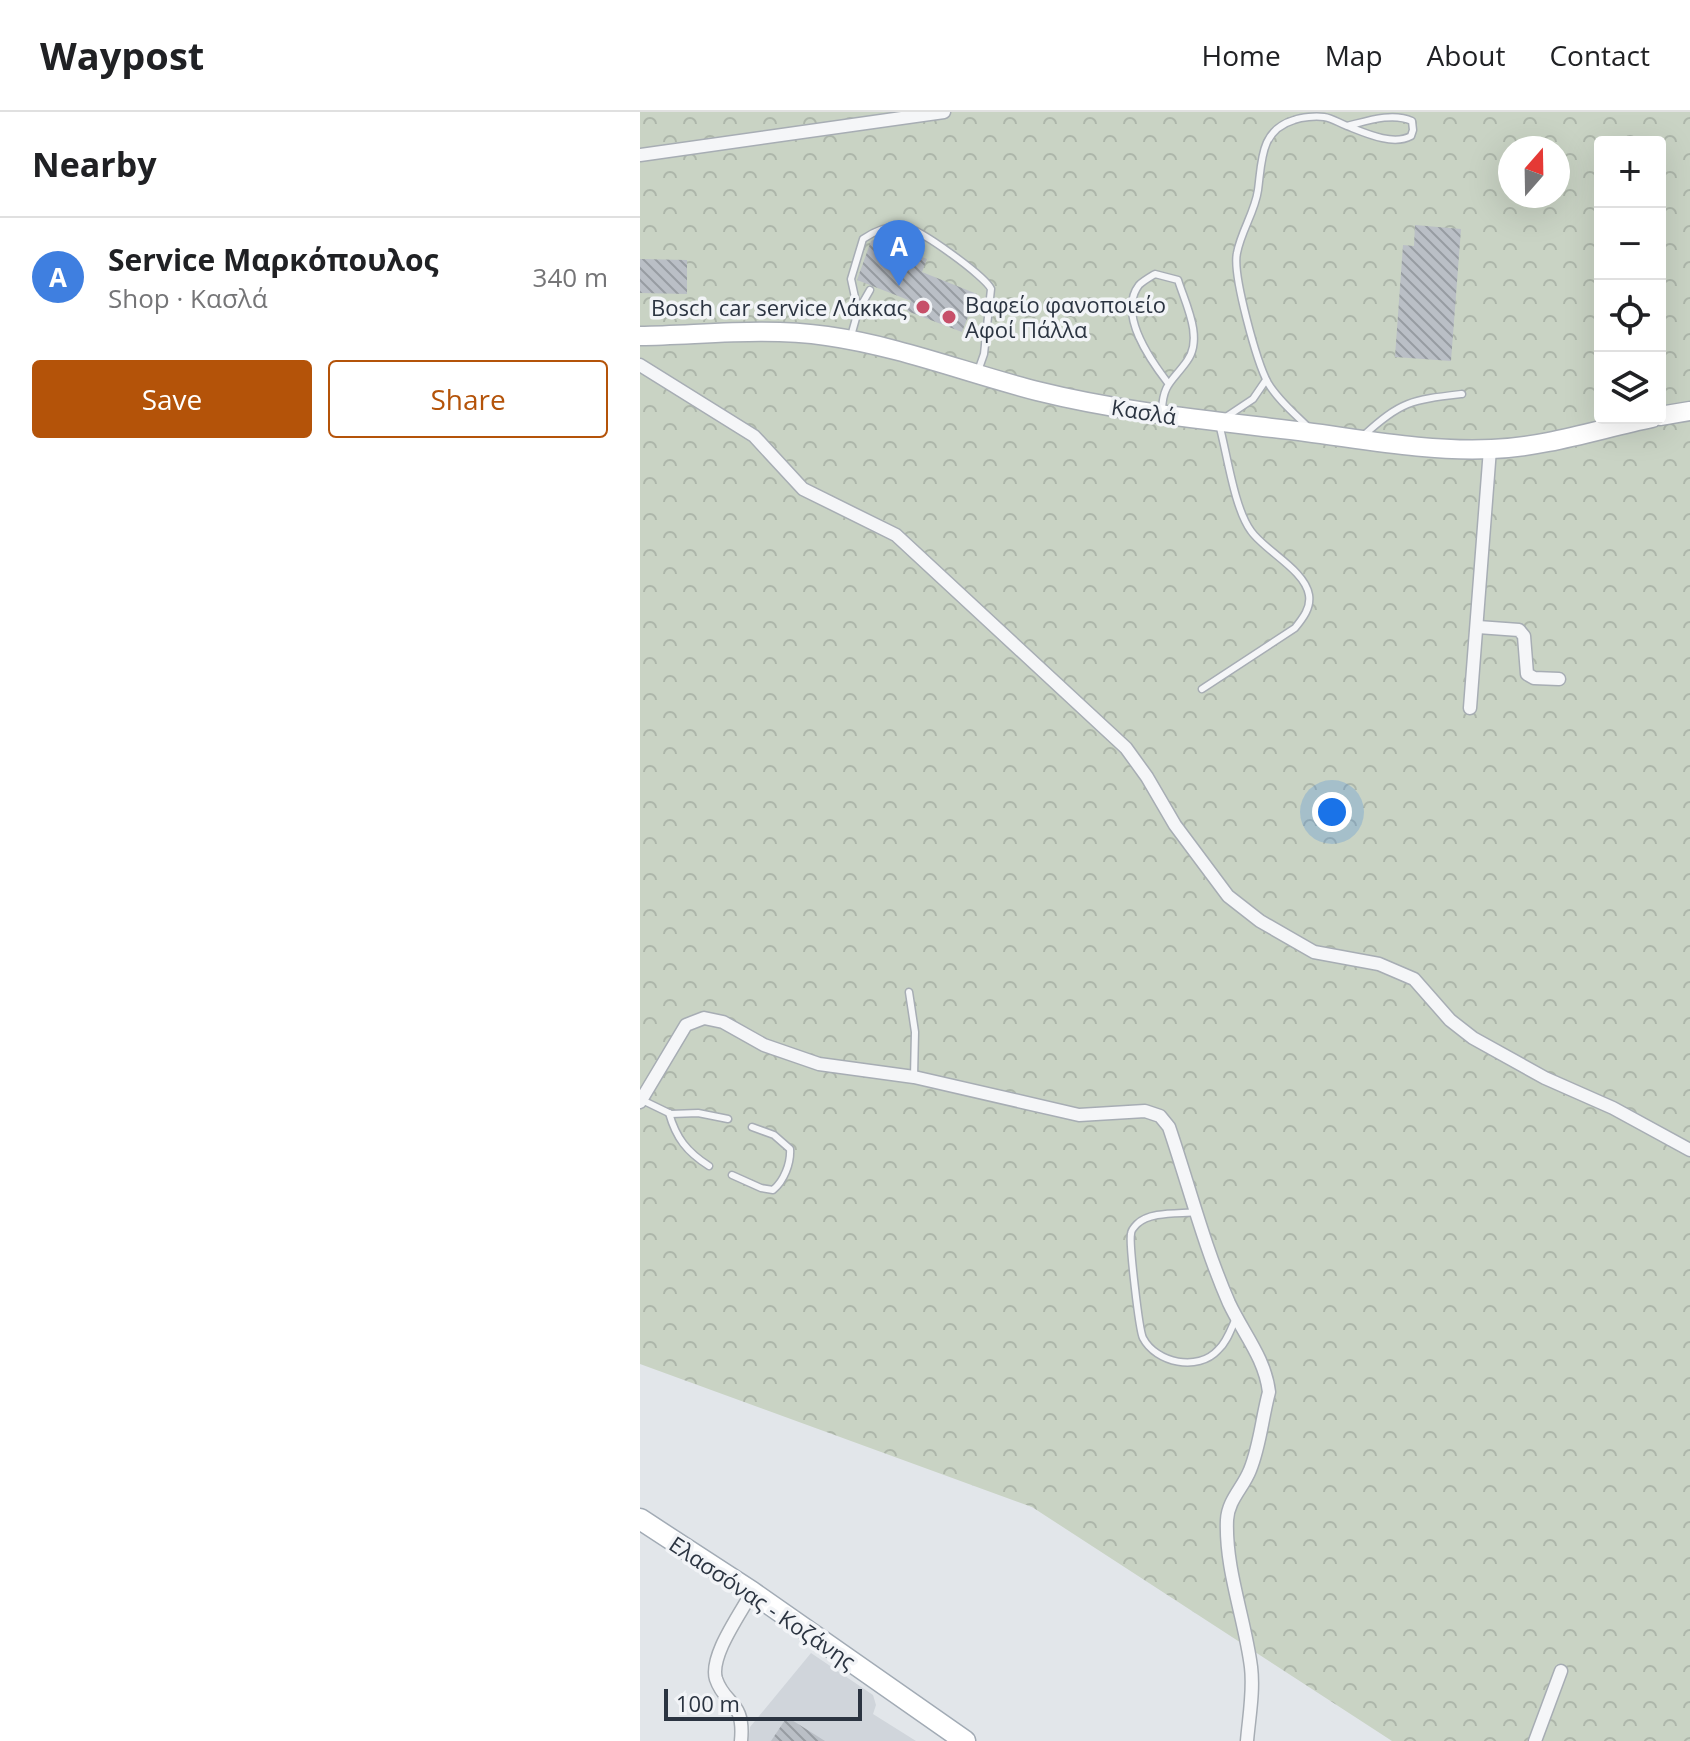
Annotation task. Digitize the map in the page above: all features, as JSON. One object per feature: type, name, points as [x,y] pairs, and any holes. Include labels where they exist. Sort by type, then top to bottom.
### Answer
[{"type":"main road","name":"Ελασσόνας - Κοζάνης","points":[[640,1519],[752,1592],[965,1741]]},
{"type":"street","points":[[640,155],[944,112]]},
{"type":"street","name":"Κασλά","points":[[640,336],[763,332],[851,339],[1074,399],[1162,414],[1451,448],[1490,449],[1539,443],[1625,424]]},
{"type":"street","points":[[640,365],[754,436],[803,489],[896,535],[1126,748],[1175,825],[1228,896],[1260,921],[1314,952],[1379,964],[1414,979],[1450,1020],[1473,1038],[1545,1078],[1613,1108],[1690,1150]]},
{"type":"street","points":[[1666,415],[1690,411]]},
{"type":"street","points":[[1470,708],[1490,449]]},
{"type":"street","points":[[1478,627],[1519,630],[1524,636],[1527,674],[1534,678],[1559,679]]},
{"type":"street","points":[[641,1101],[686,1025],[704,1018],[723,1022],[764,1045],[807,1061],[914,1077],[1079,1115],[1145,1111],[1153,1113],[1169,1127],[1203,1235],[1236,1316],[1261,1360],[1269,1392],[1253,1461],[1245,1482],[1231,1502],[1227,1520],[1232,1571],[1251,1665],[1247,1741]]},
{"type":"street","points":[[741,1741],[739,1713],[717,1680],[715,1670],[719,1652],[752,1592]]},
{"type":"street","points":[[1535,1741],[1561,1671]]},
{"type":"lane","points":[[1314,433],[1266,380],[1240,292],[1237,253],[1256,202],[1264,148],[1273,131],[1297,118],[1324,117],[1347,126],[1398,140],[1411,136],[1413,130],[1412,121],[1401,117],[1347,126]]},
{"type":"lane","points":[[858,311],[851,279],[863,239],[884,228],[906,226],[933,238],[942,249],[979,274],[991,289],[984,354],[977,374]]},
{"type":"lane","points":[[1162,414],[1163,393],[1189,359],[1194,330],[1178,280],[1155,274],[1138,286],[1133,301],[1134,320],[1149,359],[1168,383]]},
{"type":"lane","points":[[851,339],[858,311],[870,290]]},
{"type":"lane","points":[[1202,689],[1295,628],[1309,605],[1306,586],[1250,530],[1240,510],[1219,421],[1244,407],[1266,380]]},
{"type":"lane","points":[[1360,439],[1390,411],[1403,404],[1417,399],[1462,394]]},
{"type":"lane","points":[[909,992],[915,1032],[914,1077]]},
{"type":"lane","points":[[641,1101],[669,1113],[713,1115],[728,1119]]},
{"type":"lane","points":[[669,1113],[675,1135],[709,1166]]},
{"type":"lane","points":[[732,1175],[761,1188],[773,1190],[780,1184],[790,1149],[774,1135],[752,1127]]},
{"type":"lane","points":[[1197,1212],[1154,1216],[1140,1221],[1130,1236],[1141,1335],[1158,1355],[1175,1362],[1195,1361],[1212,1356],[1220,1349],[1236,1316]]},
{"type":"shaded area","points":[[811,1653],[873,1695],[876,1705],[873,1714],[916,1741],[748,1741],[750,1727]]},
{"type":"green space","points":[[640,112],[1690,112],[1690,1741],[1392,1741],[1032,1507],[640,1364]]},
{"type":"building","points":[[1415,225],[1461,229],[1451,361],[1395,357],[1403,245],[1414,246]]},
{"type":"building","points":[[875,239],[927,259],[922,272],[977,294],[962,332],[907,311],[911,301],[857,280],[871,241]]},
{"type":"building","points":[[640,259],[687,260],[687,294],[640,293]]},
{"type":"building","points":[[787,1717],[825,1741],[771,1741]]},
{"type":"place","name":"Service Μαρκόπουλος","points":[[899,286]]},
{"type":"place","name":"Bosch car service Λάκκας","points":[[923,307]]},
{"type":"place","name":"Βαφείο φανοποιείο Αφοί Πάλλα","points":[[949,317]]}]
